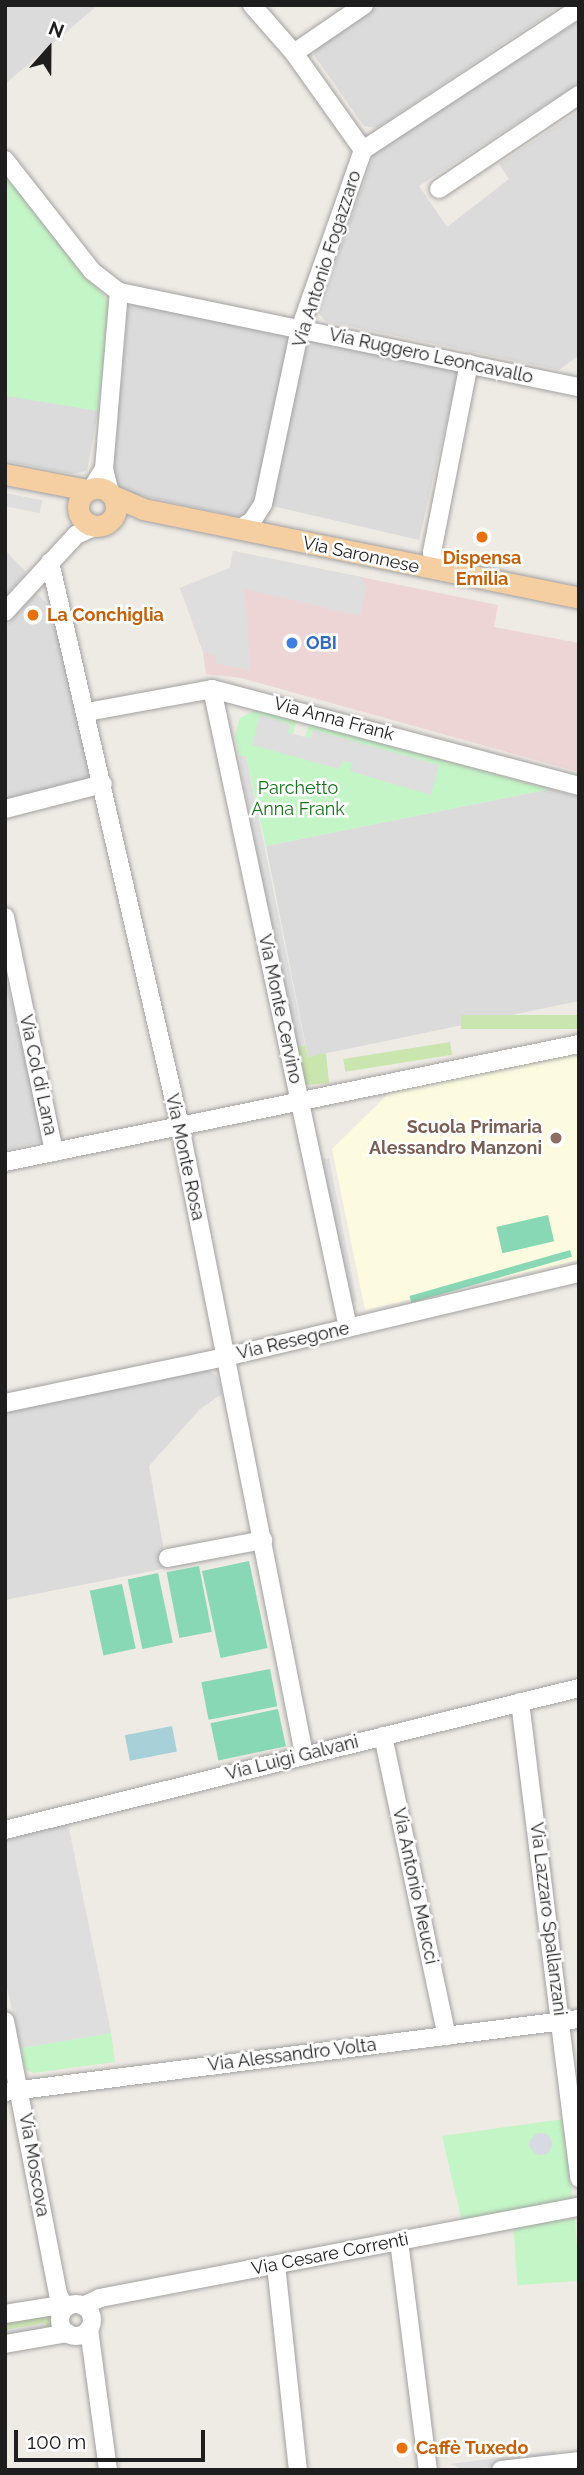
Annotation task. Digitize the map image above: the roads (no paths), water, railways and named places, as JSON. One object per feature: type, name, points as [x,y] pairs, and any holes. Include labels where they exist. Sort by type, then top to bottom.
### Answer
[{"type":"main road","name":"Via Saronnese","points":[[5,474],[94,508]]},
{"type":"main road","name":"Via Saronnese","points":[[5,484],[58,496],[94,508],[143,509],[579,598]]},
{"type":"street","points":[[253,5],[294,53],[363,150]]},
{"type":"street","points":[[294,53],[364,5]]},
{"type":"street","name":"Via Antonio Fogazzaro","points":[[239,529],[252,521],[263,504],[300,329],[363,150],[574,8]]},
{"type":"street","points":[[439,189],[579,95]]},
{"type":"street","points":[[5,160],[92,271],[119,292],[104,469],[94,508],[5,612]]},
{"type":"street","name":"Via Ruggero Leoncavallo","points":[[119,292],[579,387]]},
{"type":"street","points":[[436,570],[432,552],[469,364]]},
{"type":"street","name":"Via Monte Rosa","points":[[50,562],[87,712],[180,1126],[304,1755]]},
{"type":"street","name":"Via Anna Frank","points":[[87,712],[212,690],[579,786]]},
{"type":"street","name":"Via Monte Cervino","points":[[212,690],[348,1328]]},
{"type":"street","points":[[5,809],[103,784]]},
{"type":"street","name":"Via Col di Lana","points":[[5,917],[54,1152]]},
{"type":"street","points":[[5,1162],[579,1044]]},
{"type":"street","name":"Via Resegone","points":[[5,1403],[226,1357],[579,1273]]},
{"type":"street","points":[[169,1558],[263,1539]]},
{"type":"street","name":"Via Luigi Galvani","points":[[5,1830],[579,1688]]},
{"type":"street","name":"Via Lazzaro Spallanzani","points":[[520,1702],[570,2020],[579,2178]]},
{"type":"street","name":"Via Antonio Meucci","points":[[383,1736],[447,2036]]},
{"type":"street","name":"Via Alessandro Volta","points":[[13,2091],[570,2020]]},
{"type":"street","name":"Via Moscova","points":[[5,2021],[13,2091],[63,2306]]},
{"type":"street","name":"Via Cesare Correnti","points":[[83,2305],[100,2298],[579,2207]]},
{"type":"street","points":[[400,2241],[428,2470]]},
{"type":"street","points":[[276,2265],[298,2470]]},
{"type":"street","points":[[5,2314],[83,2305],[92,2316],[89,2329],[108,2470]]},
{"type":"street","points":[[63,2306],[61,2321],[68,2333]]},
{"type":"street","points":[[5,2344],[68,2333],[81,2335],[89,2329]]},
{"type":"street","points":[[501,2470],[579,2461]]},
{"type":"water","points":[[172,1726],[177,1752],[130,1761],[125,1735]]},
{"type":"place","name":"Dispensa Emilia","points":[[482,537]]},
{"type":"place","name":"La Conchiglia","points":[[33,615]]},
{"type":"place","name":"OBI","points":[[292,643]]},
{"type":"place","name":"Scuola Primaria Alessandro Manzoni","points":[[556,1138]]},
{"type":"place","name":"Caffè Tuxedo","points":[[402,2448]]},
{"type":"park label","name":"Parchetto Anna Frank","points":[[298,799]]}]
